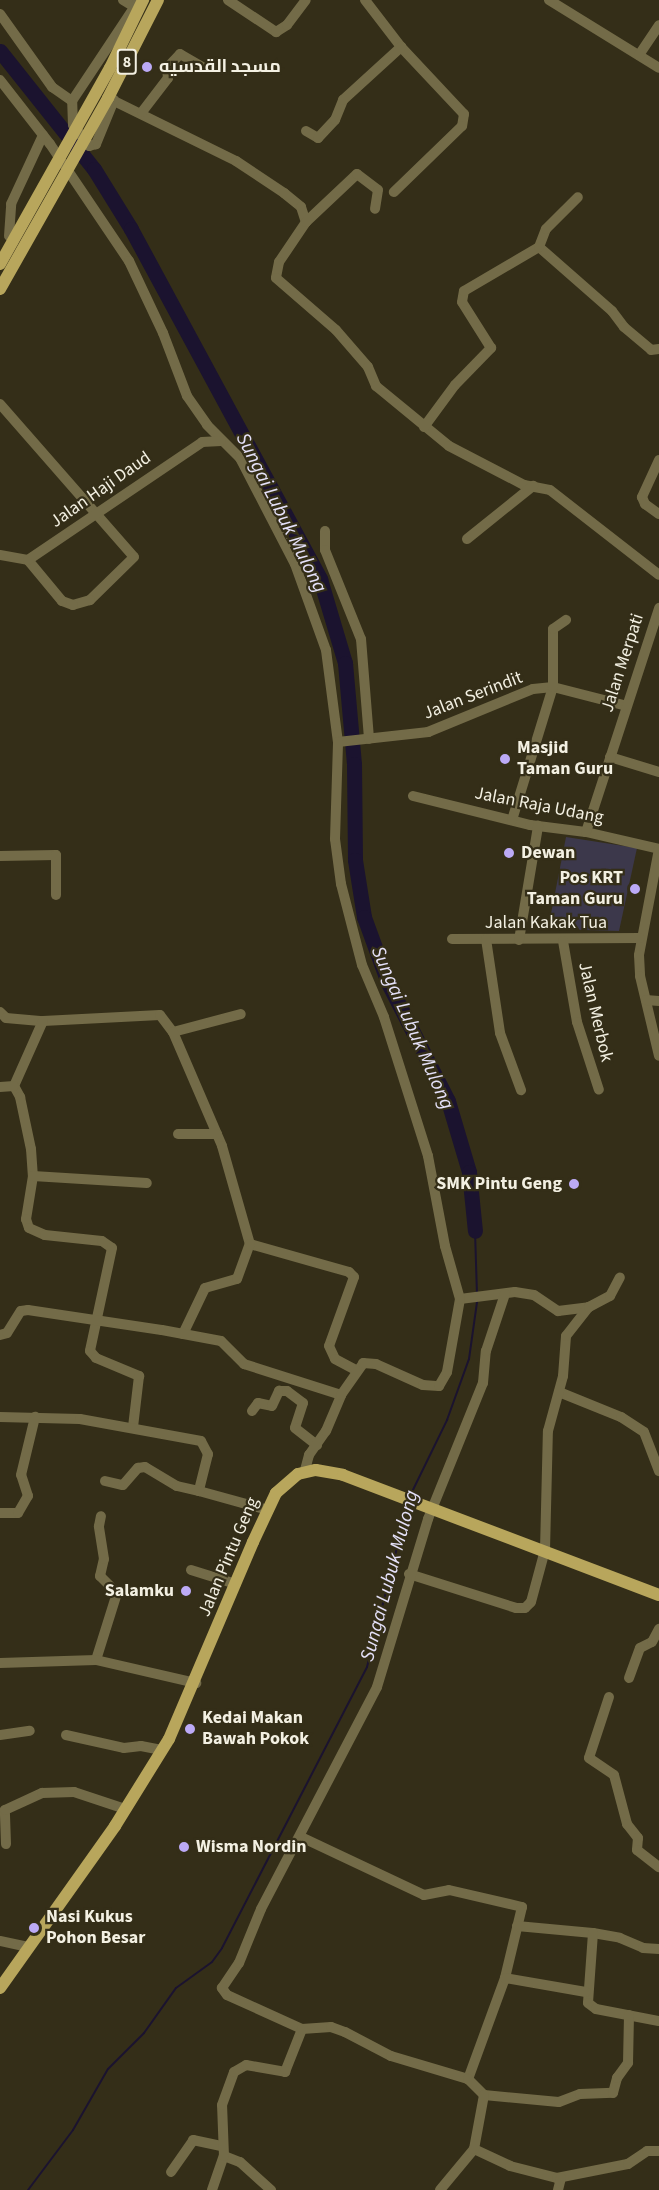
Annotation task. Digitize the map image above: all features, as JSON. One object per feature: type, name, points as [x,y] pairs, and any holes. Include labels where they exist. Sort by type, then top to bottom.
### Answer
[{"type":"main road","name":"8","points":[[0,289],[95,122],[111,99],[158,0]]},
{"type":"main road","name":"8","points":[[0,264],[8,236],[85,111],[138,2]]},
{"type":"main road","points":[[305,1470],[330,1471],[354,1479],[659,1595]]},
{"type":"main road","name":"Jalan Pintu Geng","points":[[0,1988],[125,1809],[162,1750],[196,1683],[268,1510],[283,1485],[305,1470]]},
{"type":"street","points":[[123,0],[138,2],[72,101],[73,125],[93,146],[111,99],[142,112],[236,161],[284,192],[300,207],[306,222]]},
{"type":"street","points":[[228,0],[276,32],[287,25],[306,0]]},
{"type":"street","points":[[549,0],[564,3],[659,68]]},
{"type":"street","points":[[366,1],[401,47],[461,109],[465,119],[394,192]]},
{"type":"street","points":[[0,14],[52,87],[72,101]]},
{"type":"street","points":[[639,55],[659,25]]},
{"type":"street","points":[[306,131],[318,138],[334,120],[343,100],[401,47]]},
{"type":"street","points":[[142,112],[168,78],[166,68],[180,54],[204,68]]},
{"type":"street","points":[[0,80],[43,135],[129,261],[163,333],[187,396],[221,441],[240,458],[295,564],[319,622],[332,680],[339,741],[335,839],[341,884],[362,965],[384,1017],[428,1156],[445,1246],[464,1299],[447,1372],[438,1386],[423,1385],[370,1362],[356,1370],[341,1395],[305,1470]]},
{"type":"street","points":[[8,236],[11,204],[43,135]]},
{"type":"street","points":[[375,209],[378,190],[357,174],[306,222],[279,262],[276,278],[336,330],[368,367],[376,386],[424,427],[478,463],[533,486],[550,490],[659,575]]},
{"type":"street","points":[[424,427],[455,385],[491,348],[462,302],[464,291],[539,247],[546,229],[578,196]]},
{"type":"street","points":[[539,247],[612,311],[624,327],[651,350],[659,349]]},
{"type":"street","points":[[0,404],[134,557],[90,600],[73,605],[62,601],[28,560],[0,555]]},
{"type":"street","name":"Jalan Haji Daud","points":[[28,560],[94,512],[202,442],[221,441]]},
{"type":"street","points":[[659,460],[642,496],[645,504],[659,514]]},
{"type":"street","points":[[467,539],[533,486]]},
{"type":"street","points":[[325,531],[325,550],[361,639],[366,739]]},
{"type":"street","name":"Jalan Merpati","points":[[586,831],[659,608]]},
{"type":"street","points":[[512,820],[553,687],[551,635],[556,624],[566,620]]},
{"type":"street","name":"Jalan Serindit","points":[[339,741],[428,732],[518,693],[553,687],[627,706]]},
{"type":"street","points":[[610,757],[659,772]]},
{"type":"street","name":"Jalan Raja Udang","points":[[413,796],[538,826],[586,831],[659,849]]},
{"type":"street","points":[[519,940],[538,826]]},
{"type":"street","points":[[659,849],[640,938],[640,976],[659,1056]]},
{"type":"street","points":[[0,856],[56,855],[56,895]]},
{"type":"street","name":"Jalan Kakak Tua","points":[[452,939],[563,941],[640,938]]},
{"type":"street","points":[[486,939],[500,1033],[521,1090]]},
{"type":"street","name":"Jalan Merbok","points":[[563,941],[577,1022],[600,1090]]},
{"type":"street","points":[[646,1000],[659,1001]]},
{"type":"street","points":[[0,1012],[6,1018],[43,1021],[160,1015],[173,1032],[217,1134],[250,1244],[237,1279],[205,1288],[183,1334]]},
{"type":"street","points":[[173,1032],[241,1014]]},
{"type":"street","points":[[43,1021],[14,1086],[23,1108],[33,1176],[26,1219],[29,1228],[45,1235],[93,1239],[112,1248],[93,1321],[90,1351],[93,1357],[139,1376],[133,1427]]},
{"type":"street","points":[[0,1088],[14,1086]]},
{"type":"street","points":[[178,1134],[217,1134]]},
{"type":"street","points":[[33,1176],[147,1183]]},
{"type":"street","points":[[250,1244],[352,1274],[354,1286],[329,1346],[335,1359],[356,1370]]},
{"type":"street","points":[[464,1299],[490,1294],[534,1295],[558,1311],[589,1307],[605,1302],[620,1277]]},
{"type":"street","points":[[505,1294],[486,1351],[479,1393],[409,1574],[376,1687],[301,1837],[261,1909],[239,1963],[222,1988],[227,1995],[302,2029],[331,2027],[391,2056],[468,2079],[484,2095],[560,2102],[580,2094],[613,2093],[617,2078],[627,2068],[629,2016]]},
{"type":"street","points":[[409,1574],[525,1608],[531,1602],[545,1550],[548,1431],[559,1392],[566,1336],[589,1307]]},
{"type":"street","points":[[0,1335],[7,1333],[21,1311],[183,1334],[221,1341],[244,1364],[341,1395]]},
{"type":"street","points":[[252,1411],[258,1403],[272,1406],[279,1391],[287,1390],[303,1403],[295,1428],[317,1445]]},
{"type":"street","points":[[559,1392],[621,1417],[644,1432],[659,1471]]},
{"type":"street","points":[[0,1417],[35,1417],[133,1427],[205,1444],[208,1454],[199,1491]]},
{"type":"street","points":[[0,1513],[18,1513],[28,1496],[21,1475],[35,1417]]},
{"type":"street","points":[[105,1481],[123,1485],[138,1468],[145,1467],[177,1486],[268,1510]]},
{"type":"street","points":[[96,1660],[117,1593],[100,1576],[104,1559],[99,1526],[101,1516]]},
{"type":"street","points":[[191,1570],[236,1584]]},
{"type":"street","points":[[629,1678],[640,1648],[652,1642],[659,1629]]},
{"type":"street","points":[[0,1663],[96,1660],[196,1683]]},
{"type":"street","points":[[609,1697],[589,1758],[615,1774],[627,1824],[638,1838],[637,1850],[659,1867]]},
{"type":"street","points":[[0,1736],[30,1731]]},
{"type":"street","points":[[66,1735],[124,1748],[141,1746],[162,1750]]},
{"type":"street","points":[[6,1844],[5,1810],[42,1793],[74,1792],[125,1809]]},
{"type":"street","points":[[301,1837],[418,1893],[449,1890],[522,1907],[505,1978],[468,2079]]},
{"type":"street","points":[[517,1926],[593,1933],[620,1938],[643,1948],[659,1949]]},
{"type":"street","points":[[593,1933],[586,1992],[593,2008],[659,2021]]},
{"type":"street","points":[[0,1941],[29,1947]]},
{"type":"street","points":[[505,1978],[586,1992]]},
{"type":"street","points":[[212,2190],[223,2151],[222,2105],[234,2072],[246,2065],[285,2072],[302,2029]]},
{"type":"street","points":[[440,2190],[474,2149],[484,2095]]},
{"type":"street","points":[[171,2172],[193,2140],[223,2151],[240,2162],[272,2190]]},
{"type":"street","points":[[474,2149],[510,2166],[561,2178],[634,2162],[647,2151],[659,2151]]},
{"type":"street","points":[[558,2190],[561,2178]]},
{"type":"shaded area","points":[[566,837],[637,848],[619,931],[548,929]]},
{"type":"waterway","name":"Sungai Lubuk Mulong","points":[[0,51],[94,169],[131,229],[320,579],[345,663],[354,764],[355,860],[364,917],[388,983],[448,1101],[469,1172],[475,1231]]},
{"type":"waterway","name":"Sungai Lubuk Mulong","points":[[475,1231],[477,1293]]},
{"type":"waterway","name":"Sungai Lubuk Mulong","points":[[410,1496],[447,1420],[469,1359],[477,1302]]},
{"type":"waterway","name":"Sungai Lubuk Mulong","points":[[28,2190],[73,2130],[108,2069],[144,2033],[176,1988],[212,1962],[222,1948],[367,1667],[408,1504]]},
{"type":"place","name":"مسجد القدسيه","points":[[147,67]]},
{"type":"place","name":"Masjid Taman Guru","points":[[505,759]]},
{"type":"place","name":"Dewan","points":[[509,853]]},
{"type":"place","name":"Pos KRT Taman Guru","points":[[635,889]]},
{"type":"place","name":"SMK Pintu Geng","points":[[574,1184]]},
{"type":"place","name":"Salamku","points":[[186,1591]]},
{"type":"place","name":"Kedai Makan Bawah Pokok","points":[[190,1729]]},
{"type":"place","name":"Wisma Nordin","points":[[184,1847]]},
{"type":"place","name":"Nasi Kukus Pohon Besar","points":[[34,1928]]}]
